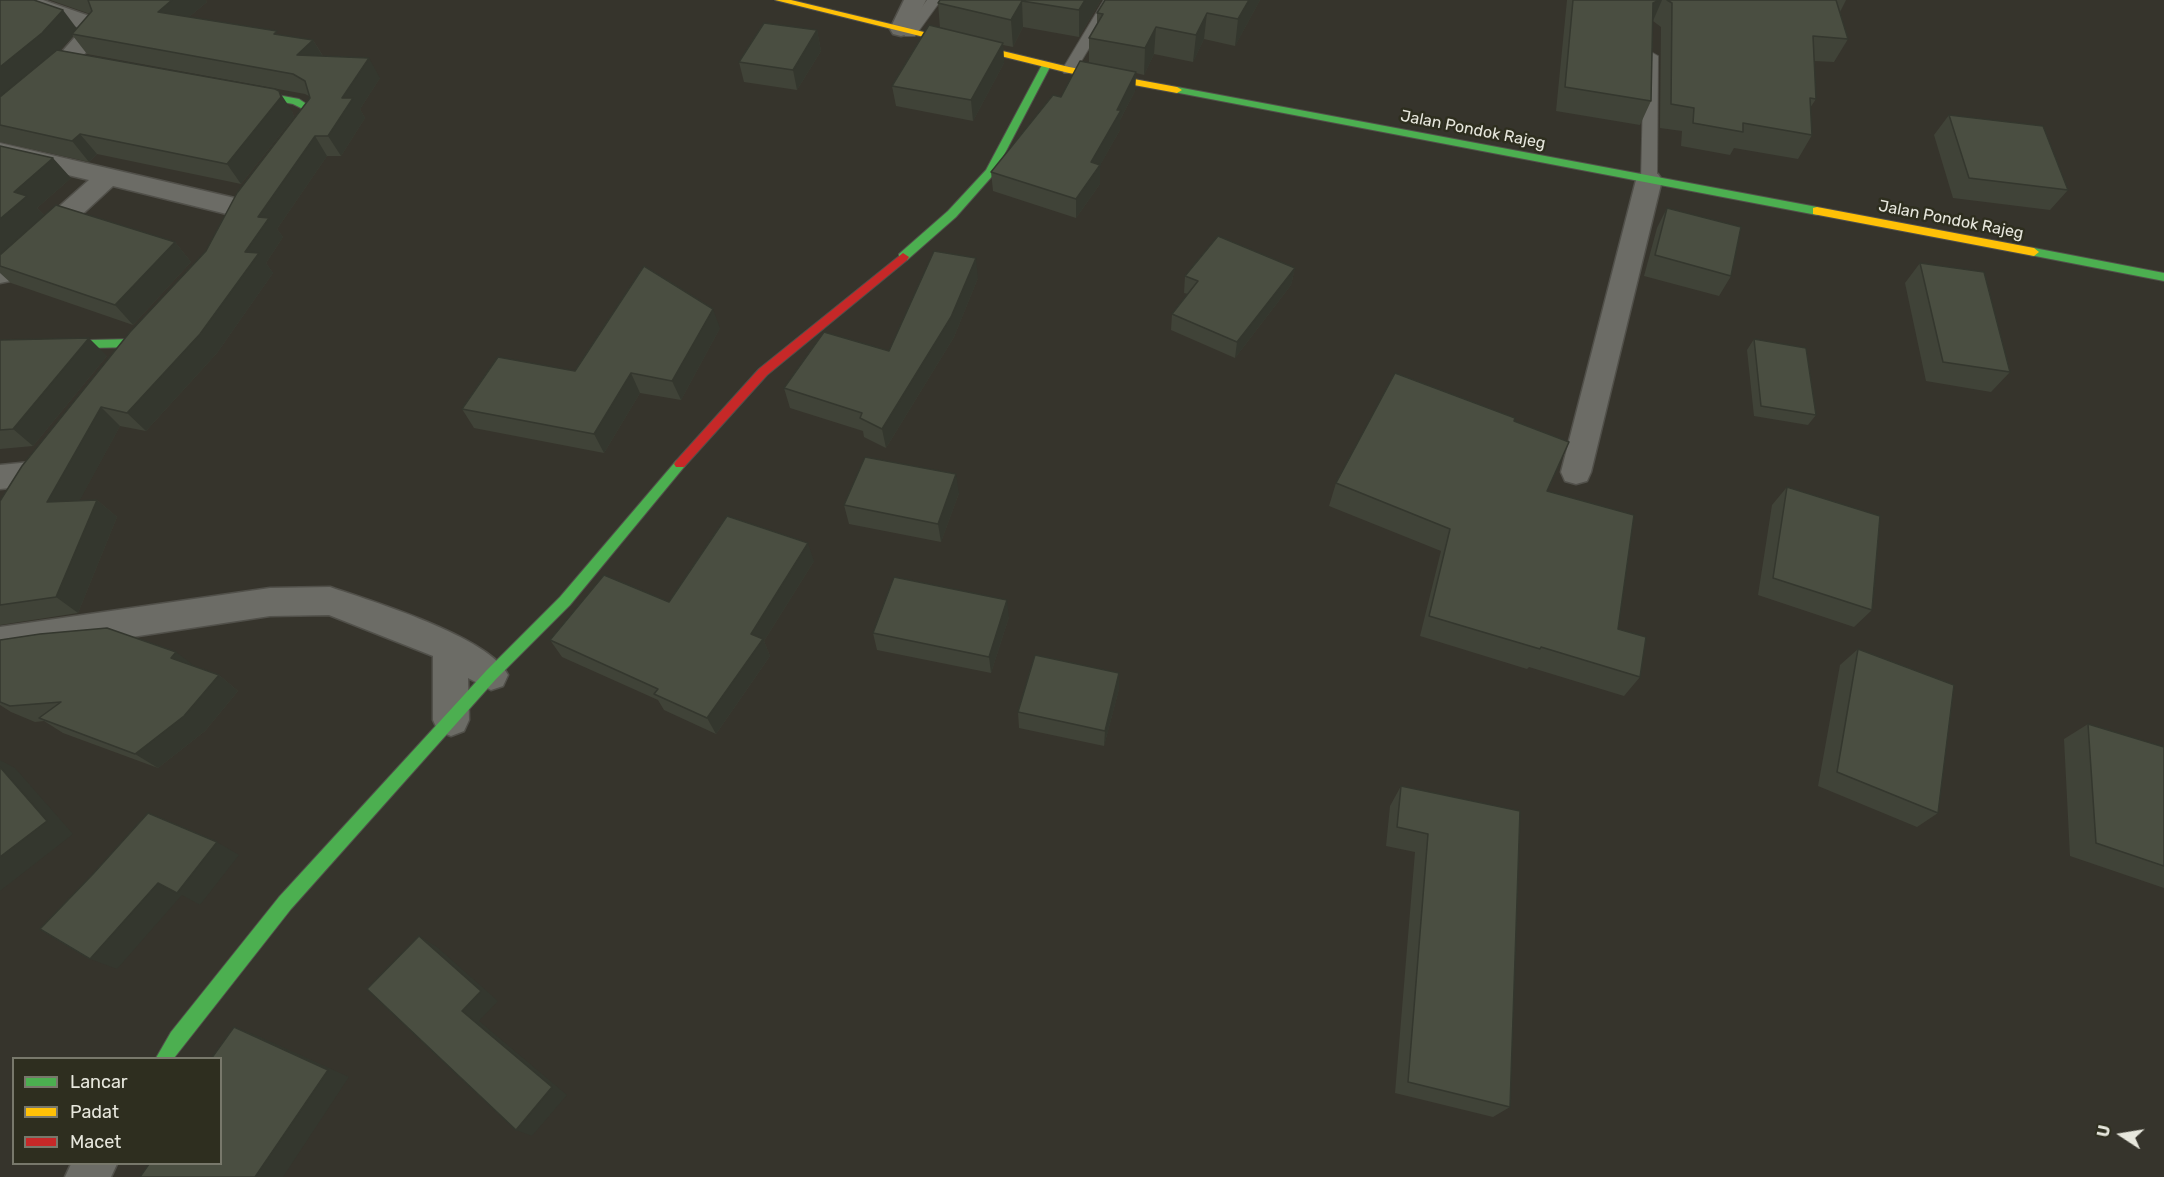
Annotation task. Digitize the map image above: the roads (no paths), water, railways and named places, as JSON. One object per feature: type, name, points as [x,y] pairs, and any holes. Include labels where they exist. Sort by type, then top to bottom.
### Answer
[{"type":"street","points":[[0,116],[72,61],[94,30],[93,25],[22,0]]},
{"type":"street","name":"Jalan Pondok Rajeg","points":[[780,0],[1069,70],[2164,277]]},
{"type":"street","points":[[905,31],[915,0]]},
{"type":"street","points":[[165,1057],[177,1038],[285,903],[491,675],[566,602],[706,434],[763,372],[864,291],[952,214],[990,172],[1046,65]]},
{"type":"street","points":[[227,88],[296,101],[306,107],[308,119],[280,154]]},
{"type":"street","points":[[0,151],[240,208]]},
{"type":"street","points":[[0,274],[108,177]]},
{"type":"street","points":[[1576,472],[1649,180]]},
{"type":"street","points":[[113,371],[164,313]]},
{"type":"street","points":[[0,346],[136,343]]},
{"type":"street","points":[[6,490],[39,464]]},
{"type":"street","points":[[0,642],[270,602],[330,601],[450,647],[491,675]]},
{"type":"street","points":[[450,647],[451,720]]},
{"type":"lane","points":[[905,31],[934,0]]},
{"type":"lane","points":[[1069,70],[1111,0]]},
{"type":"lane","points":[[1649,180],[1652,38]]}]
